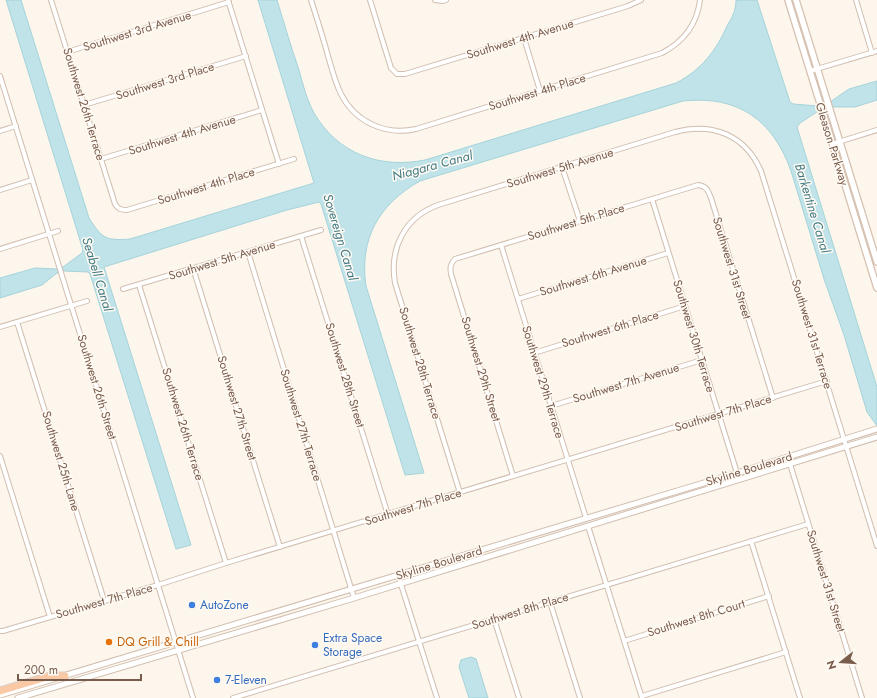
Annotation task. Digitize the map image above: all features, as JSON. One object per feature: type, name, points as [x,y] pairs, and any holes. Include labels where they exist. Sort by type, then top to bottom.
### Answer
[{"type":"highway","points":[[0,691],[50,676],[65,676]]},
{"type":"main road","name":"Gleason Parkway","points":[[788,0],[877,288]]},
{"type":"main road","name":"Gleason Parkway","points":[[796,0],[877,262]]},
{"type":"street","name":"Southwest 26th Terrace","points":[[51,0],[115,204],[118,208]]},
{"type":"street","name":"Southwest 4th Place","points":[[311,0],[344,100],[354,113],[367,122],[389,130],[410,130],[662,53],[680,42],[686,36],[694,22],[700,0]]},
{"type":"street","name":"Southwest 4th Avenue","points":[[370,0],[391,68],[397,74],[405,74],[524,38],[628,6],[641,0]]},
{"type":"street","points":[[435,0],[446,0]]},
{"type":"street","points":[[856,0],[872,53]]},
{"type":"street","name":"Southwest 3rd Avenue","points":[[67,52],[229,1]]},
{"type":"street","points":[[229,1],[279,164]]},
{"type":"street","points":[[524,38],[540,91]]},
{"type":"street","points":[[810,71],[877,51]]},
{"type":"street","name":"Southwest 3rd Place","points":[[84,105],[246,56]]},
{"type":"street","name":"Southwest 26th Street","points":[[0,76],[193,698]]},
{"type":"street","name":"Southwest 4th Avenue","points":[[101,159],[262,110]]},
{"type":"street","points":[[0,131],[16,126]]},
{"type":"street","name":"Southwest 5th Avenue","points":[[403,233],[418,215],[433,207],[562,167],[690,129],[706,128],[726,134]]},
{"type":"street","points":[[832,144],[877,130]]},
{"type":"street","name":"Southwest 31st Terrace","points":[[726,134],[749,150],[761,171],[877,546]]},
{"type":"street","name":"Southwest 4th Place","points":[[118,208],[127,210],[294,159]]},
{"type":"street","points":[[562,167],[580,221]]},
{"type":"street","points":[[0,190],[32,180]]},
{"type":"street","name":"Southwest 5th Place","points":[[451,262],[454,259],[698,185],[703,185]]},
{"type":"street","name":"Southwest 31st Street","points":[[703,185],[707,188],[711,198],[773,398]]},
{"type":"street","name":"Southwest 30th Terrace","points":[[652,199],[737,473]]},
{"type":"street","name":"Southwest 5th Avenue","points":[[123,290],[321,230]]},
{"type":"street","points":[[0,249],[58,231]]},
{"type":"street","name":"Southwest 28th Terrace","points":[[403,233],[397,244],[393,261],[395,283],[460,493]]},
{"type":"street","name":"Southwest 28th Street","points":[[301,236],[388,515]]},
{"type":"street","name":"Southwest 29th Terrace","points":[[501,245],[586,518]]},
{"type":"street","name":"Southwest 27th Terrace","points":[[248,252],[354,598]]},
{"type":"street","name":"Southwest 6th Avenue","points":[[518,298],[668,253]]},
{"type":"street","name":"Southwest 29th Street","points":[[451,262],[451,274],[513,476]]},
{"type":"street","name":"Southwest 27th Street","points":[[193,268],[280,547]]},
{"type":"street","name":"Southwest 26th Terrace","points":[[140,285],[226,563]]},
{"type":"street","points":[[0,327],[87,300]]},
{"type":"street","name":"Southwest 6th Place","points":[[534,352],[685,306]]},
{"type":"street","name":"Southwest 25th Lane","points":[[17,322],[104,600]]},
{"type":"street","name":"Southwest 7th Avenue","points":[[551,406],[702,360]]},
{"type":"street","name":"Southwest 7th Place","points":[[0,631],[158,585],[226,563],[827,381]]},
{"type":"street","name":"Skyline Boulevard","points":[[0,696],[737,473],[876,429]]},
{"type":"street","name":"Skyline Boulevard","points":[[18,698],[354,598],[877,437]]},
{"type":"street","points":[[0,456],[50,617]]},
{"type":"street","points":[[788,457],[790,464]]},
{"type":"street","name":"Southwest 31st Street","points":[[790,464],[862,698]]},
{"type":"street","points":[[737,473],[739,480]]},
{"type":"street","points":[[586,518],[642,697],[786,652]]},
{"type":"street","name":"Southwest 8th Place","points":[[233,698],[808,524]]},
{"type":"street","points":[[751,541],[800,698]]},
{"type":"street","points":[[398,576],[420,642],[436,698]]},
{"type":"street","name":"Southwest 8th Court","points":[[624,641],[768,596]]},
{"type":"street","points":[[550,602],[580,698]]},
{"type":"street","points":[[494,619],[519,698]]},
{"type":"water","points":[[6,0],[21,0],[89,218],[97,230],[105,237],[109,239],[130,239],[314,183],[258,0],[277,0],[307,98],[314,113],[335,139],[348,148],[376,160],[408,162],[425,160],[676,83],[693,72],[713,52],[732,17],[736,0],[757,0],[790,102],[793,104],[818,106],[830,102],[849,89],[877,81],[877,100],[855,107],[832,107],[820,110],[800,123],[797,127],[877,387],[877,426],[867,412],[844,335],[824,279],[791,171],[783,153],[774,138],[763,125],[751,115],[737,107],[721,102],[703,100],[683,101],[420,181],[393,200],[383,212],[375,224],[369,238],[365,269],[366,286],[424,473],[405,475],[321,204],[319,202],[287,210],[104,267],[191,545],[176,549],[90,274],[88,272],[64,271],[57,273],[42,285],[0,298],[0,278],[35,268],[56,269],[63,267],[82,253],[83,250]]},
{"type":"water","points":[[471,657],[476,659],[488,698],[469,698],[459,667],[461,660]]},
{"type":"place","name":"AutoZone","points":[[192,605]]},
{"type":"place","name":"DQ Grill & Chill","points":[[109,642]]},
{"type":"place","name":"Extra Space Storage","points":[[315,645]]},
{"type":"place","name":"7-Eleven","points":[[217,680]]},
{"type":"water label","name":"Niagara Canal","points":[[432,165]]},
{"type":"water label","name":"Barkentine Canal","points":[[813,208]]},
{"type":"water label","name":"Sovereign Canal","points":[[341,237]]},
{"type":"water label","name":"Seabell Canal","points":[[98,274]]}]
